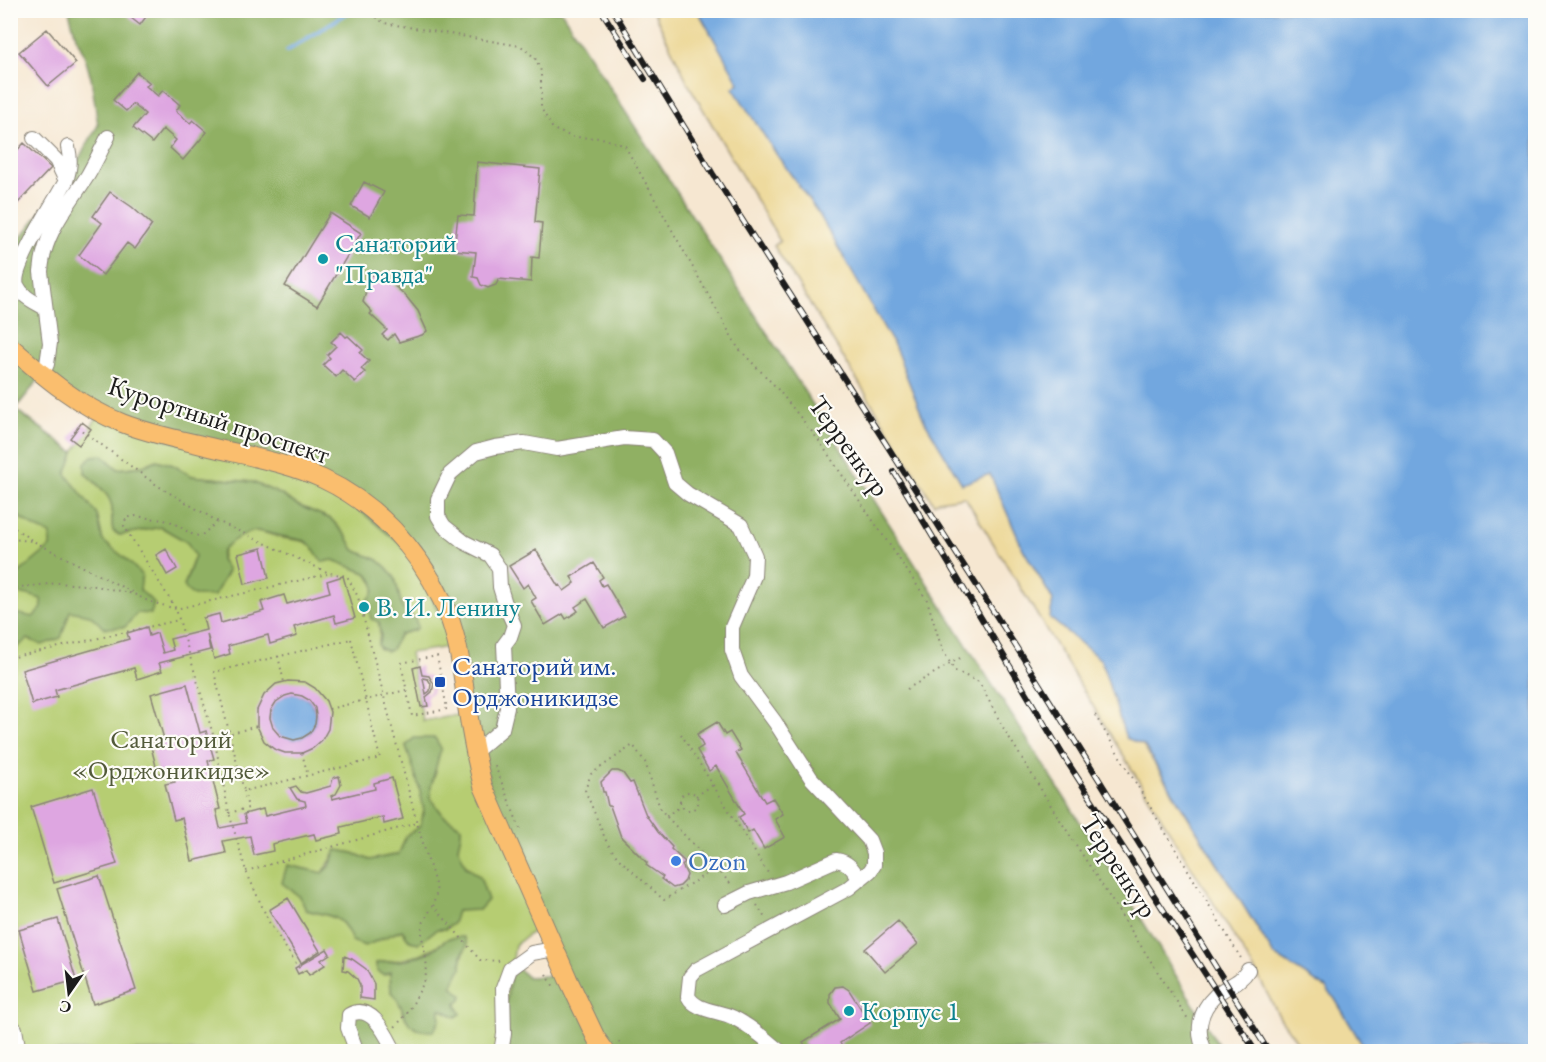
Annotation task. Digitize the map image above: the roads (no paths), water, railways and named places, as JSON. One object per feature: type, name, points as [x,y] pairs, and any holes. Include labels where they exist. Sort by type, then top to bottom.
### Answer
[{"type":"main road","name":"Курортный проспект","points":[[10,346],[42,375],[89,407],[124,423],[169,437],[300,470],[324,479],[351,494],[382,517],[423,566],[443,601],[458,645],[481,747],[483,786],[596,1038],[606,1052]]},
{"type":"street","points":[[34,138],[56,160],[66,181]]},
{"type":"street","points":[[42,375],[50,353],[41,272],[47,240],[108,138]]},
{"type":"street","points":[[45,308],[26,297],[17,285],[16,275],[26,252],[66,181],[70,169],[68,147]]},
{"type":"street","points":[[481,747],[502,729],[507,708],[504,645],[514,625],[500,587],[499,568],[490,555],[464,542],[444,526],[438,516],[438,499],[450,474],[476,452],[495,447],[524,443],[557,449],[624,438],[653,440],[665,453],[675,483],[688,494],[741,525],[755,556],[754,576],[732,627],[732,650],[741,676],[812,778],[867,835],[875,860],[870,871],[849,888],[696,969],[690,977],[688,996],[695,1006],[733,1017],[781,1052]]},
{"type":"street","points":[[725,905],[749,893],[776,885],[836,860],[850,865],[860,880]]},
{"type":"street","points":[[501,1052],[504,1034],[503,988],[510,969],[532,953],[555,949]]},
{"type":"street","points":[[1202,1046],[1199,1025],[1206,1008],[1215,995],[1243,979],[1248,970]]},
{"type":"street","points":[[357,1052],[347,1024],[349,1015],[356,1011],[365,1011],[374,1018],[395,1052]]},
{"type":"street","points":[[15,1029],[19,1052]]},
{"type":"water","points":[[698,11],[1535,11],[1535,1051],[1366,1051],[1326,988],[1274,955],[1144,745],[1126,738],[1101,660],[1050,618],[1053,600],[1023,549],[990,474],[962,484],[924,420],[895,347],[819,214],[733,88],[739,83]]},
{"type":"water","points":[[293,694],[309,701],[316,717],[309,733],[293,740],[277,733],[270,717],[277,701]]},
{"type":"waterway","points":[[287,51],[352,10]]},
{"type":"railway","points":[[601,10],[645,79]]},
{"type":"railway","points":[[613,10],[713,174],[1020,653],[1269,1052]]},
{"type":"railway","points":[[894,472],[1066,760],[1256,1052]]},
{"type":"place","name":"Санаторий \"Правда\"","points":[[323,259]]},
{"type":"place","name":"В. И. Ленину","points":[[364,607]]},
{"type":"place","name":"Санаторий им. Орджоникидзе","points":[[440,682]]},
{"type":"place","name":"Ozon","points":[[676,861]]},
{"type":"place","name":"Корпус 1","points":[[849,1011]]},
{"type":"park label","name":"Санаторий «Орджоникидзе»","points":[[171,754]]}]
